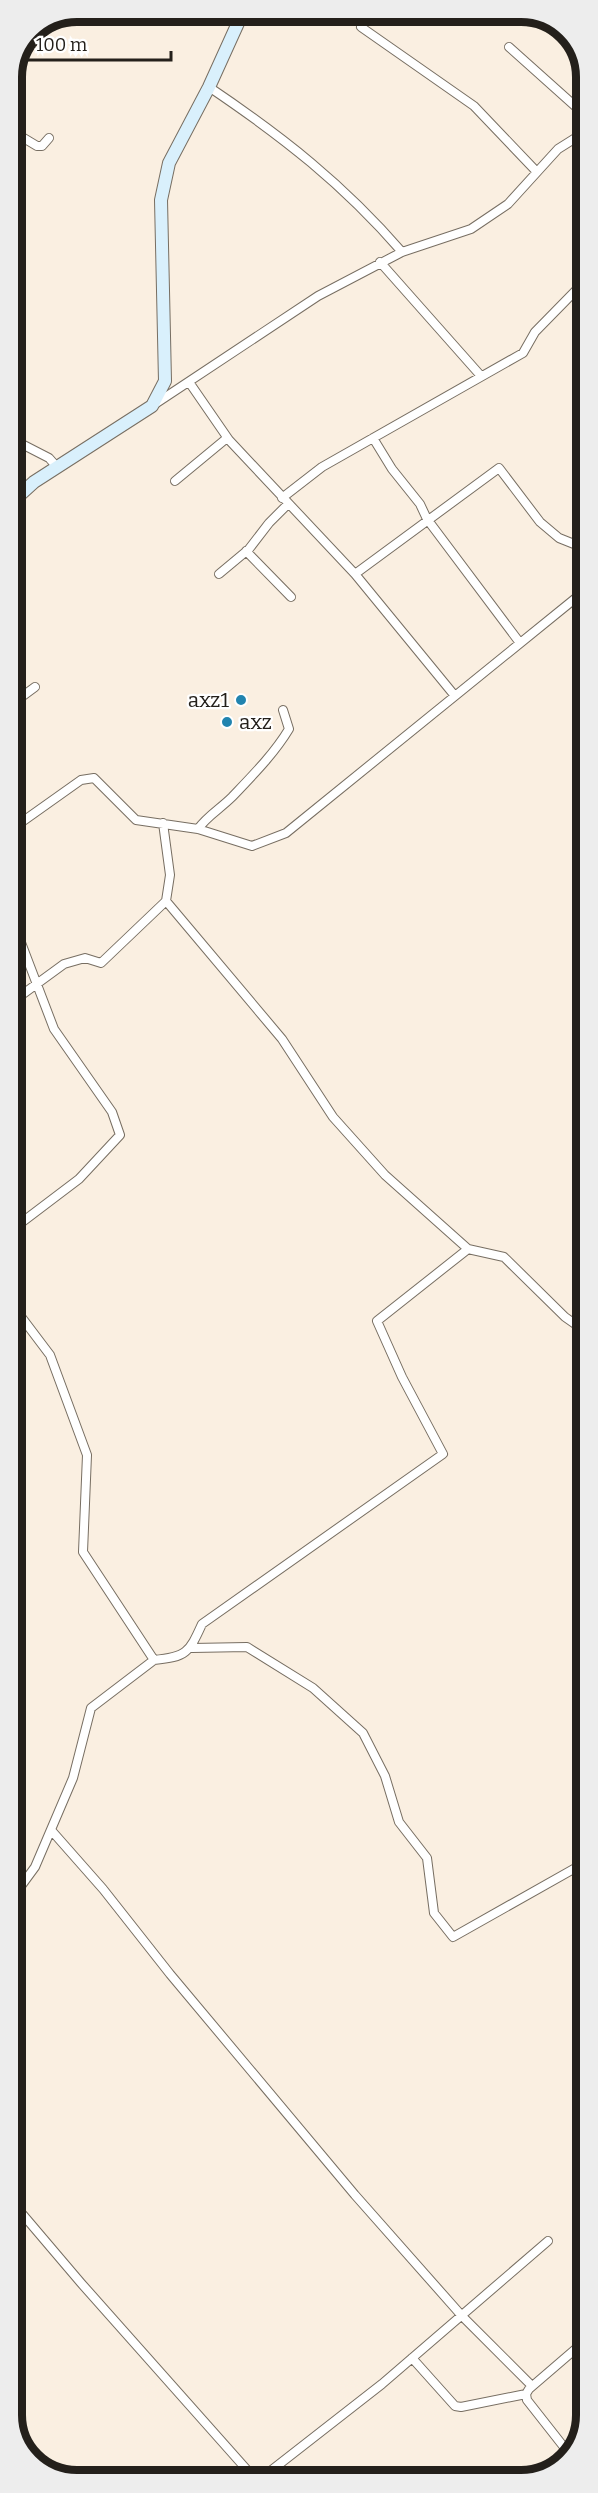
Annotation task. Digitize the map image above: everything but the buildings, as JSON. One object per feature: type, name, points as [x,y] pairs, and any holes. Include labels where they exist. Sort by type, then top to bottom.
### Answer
[{"type":"street","points":[[152,406],[165,381],[161,200],[169,163],[209,87],[238,22]]},
{"type":"street","points":[[363,23],[361,27],[474,106],[536,171]]},
{"type":"street","points":[[509,47],[576,107]]},
{"type":"street","points":[[209,87],[302,153],[368,213],[402,252]]},
{"type":"street","points":[[22,137],[37,146],[42,146],[49,138]]},
{"type":"street","points":[[22,493],[34,482],[318,296],[402,252],[471,229],[508,204],[558,149],[576,140]]},
{"type":"street","points":[[380,262],[481,376]]},
{"type":"street","points":[[219,574],[246,551],[285,501],[322,467],[523,353],[536,332],[576,290]]},
{"type":"street","points":[[189,382],[227,438],[355,574],[455,696]]},
{"type":"street","points":[[175,481],[227,438]]},
{"type":"street","points":[[373,438],[392,469],[420,504],[427,519],[520,643]]},
{"type":"street","points":[[22,444],[49,458],[57,467]]},
{"type":"street","points":[[355,574],[499,468],[540,522],[559,538],[576,545]]},
{"type":"street","points":[[246,551],[291,597]]},
{"type":"street","points":[[22,822],[81,780],[94,778],[136,820],[198,829],[252,846],[286,832],[576,599]]},
{"type":"street","points":[[22,697],[35,687]]},
{"type":"street","points":[[198,829],[206,818],[231,798],[280,745],[290,729],[283,710]]},
{"type":"street","points":[[22,995],[64,964],[85,958],[101,963],[166,901],[170,876],[163,823]]},
{"type":"street","points":[[166,901],[282,1039],[333,1117],[385,1175],[468,1249],[504,1257],[565,1317],[576,1325]]},
{"type":"street","points":[[22,944],[54,1029],[112,1112],[120,1136],[79,1179],[22,1222]]},
{"type":"street","points":[[192,1648],[202,1624],[443,1454],[402,1377],[377,1321],[468,1249]]},
{"type":"street","points":[[22,1318],[50,1355],[87,1455],[83,1552],[154,1660]]},
{"type":"street","points":[[22,1885],[35,1867],[73,1778],[91,1708],[154,1660],[175,1658],[192,1648],[247,1647],[313,1688],[363,1733],[385,1776],[399,1822],[427,1858],[434,1913],[453,1937],[576,1868]]},
{"type":"street","points":[[51,1830],[103,1889],[170,1974],[355,2195],[462,2316],[532,2386]]},
{"type":"street","points":[[22,2214],[81,2283],[249,2470]]},
{"type":"street","points":[[272,2470],[412,2358],[548,2241]]},
{"type":"street","points":[[412,2358],[455,2406],[461,2408],[526,2394],[532,2386],[576,2349]]},
{"type":"street","points":[[526,2394],[527,2400],[565,2448]]},
{"type":"place","name":"axz1","points":[[241,700]]},
{"type":"place","name":"axz","points":[[227,722]]}]
